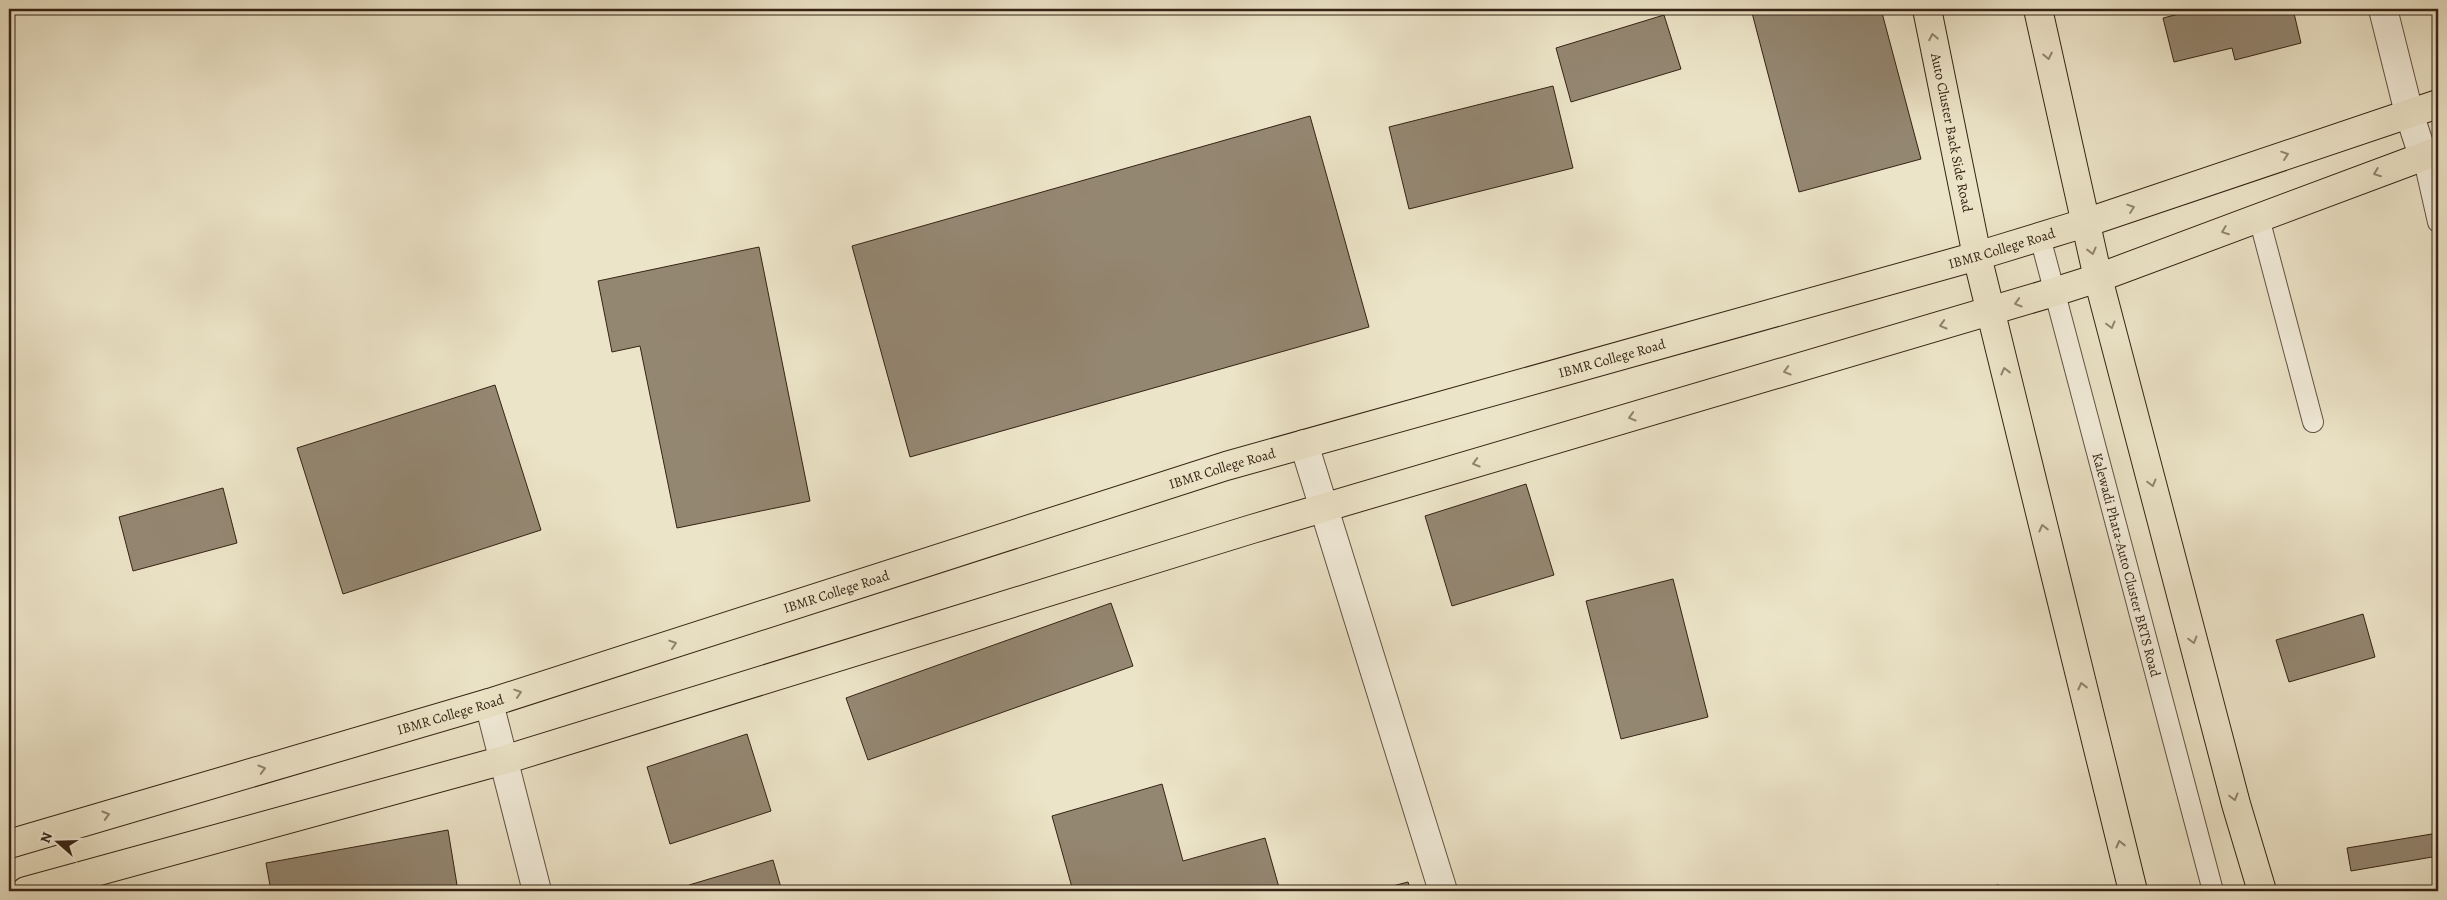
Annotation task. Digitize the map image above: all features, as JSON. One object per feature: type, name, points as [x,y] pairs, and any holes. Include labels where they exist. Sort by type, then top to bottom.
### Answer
[{"type":"main road","name":"Auto Cluster Back Side Road","points":[[1927,9],[1977,256],[2133,891]]},
{"type":"main road","points":[[2038,9],[2098,278],[2236,804],[2262,891]]},
{"type":"main road","name":"IBMR College Road","points":[[9,844],[489,703],[1226,466],[2040,237],[2438,104]]},
{"type":"main road","points":[[26,891],[504,760],[1323,508],[2054,292],[2098,278],[2430,153]]},
{"type":"street","points":[[2383,9],[2409,113],[2430,153]]},
{"type":"street","points":[[1304,444],[1443,891]]},
{"type":"street","points":[[489,703],[537,891]]},
{"type":"lane","points":[[2430,153],[2438,222]]},
{"type":"lane","points":[[2259,218],[2313,422]]},
{"type":"lane","name":"Kalewadi Phata-Auto Cluster BRTS Road","points":[[2040,237],[2213,891]]},
{"type":"building","points":[[1751,9],[1881,9],[1921,159],[1799,192]]},
{"type":"building","points":[[2199,9],[2293,9],[2301,43],[2235,60],[2232,48],[2174,62],[2163,18]]},
{"type":"building","points":[[1664,15],[1681,69],[1571,102],[1556,48]]},
{"type":"building","points":[[1553,86],[1573,168],[1409,209],[1389,127]]},
{"type":"building","points":[[1310,116],[1369,327],[910,457],[852,246]]},
{"type":"building","points":[[759,247],[810,501],[677,528],[640,346],[612,352],[598,281]]},
{"type":"building","points":[[495,385],[541,530],[343,594],[297,448]]},
{"type":"building","points":[[1526,484],[1554,575],[1452,606],[1425,516]]},
{"type":"building","points":[[223,488],[237,543],[133,571],[119,517]]},
{"type":"building","points":[[1673,579],[1708,717],[1621,739],[1586,601]]},
{"type":"building","points":[[1111,603],[1133,666],[868,760],[846,698]]},
{"type":"building","points":[[2363,614],[2375,657],[2289,682],[2276,640]]},
{"type":"building","points":[[747,734],[771,811],[670,844],[647,767]]},
{"type":"building","points":[[1162,784],[1183,861],[1265,838],[1280,891],[1073,891],[1052,816]]},
{"type":"building","points":[[448,830],[458,891],[271,891],[266,863]]},
{"type":"building","points":[[2438,833],[2438,856],[2351,871],[2347,848]]},
{"type":"building","points":[[773,860],[782,891],[691,891],[689,885]]},
{"type":"building","points":[[1408,882],[1411,891],[1373,891]]},
{"type":"building","points":[[1999,885],[2000,891],[1949,891]]}]
